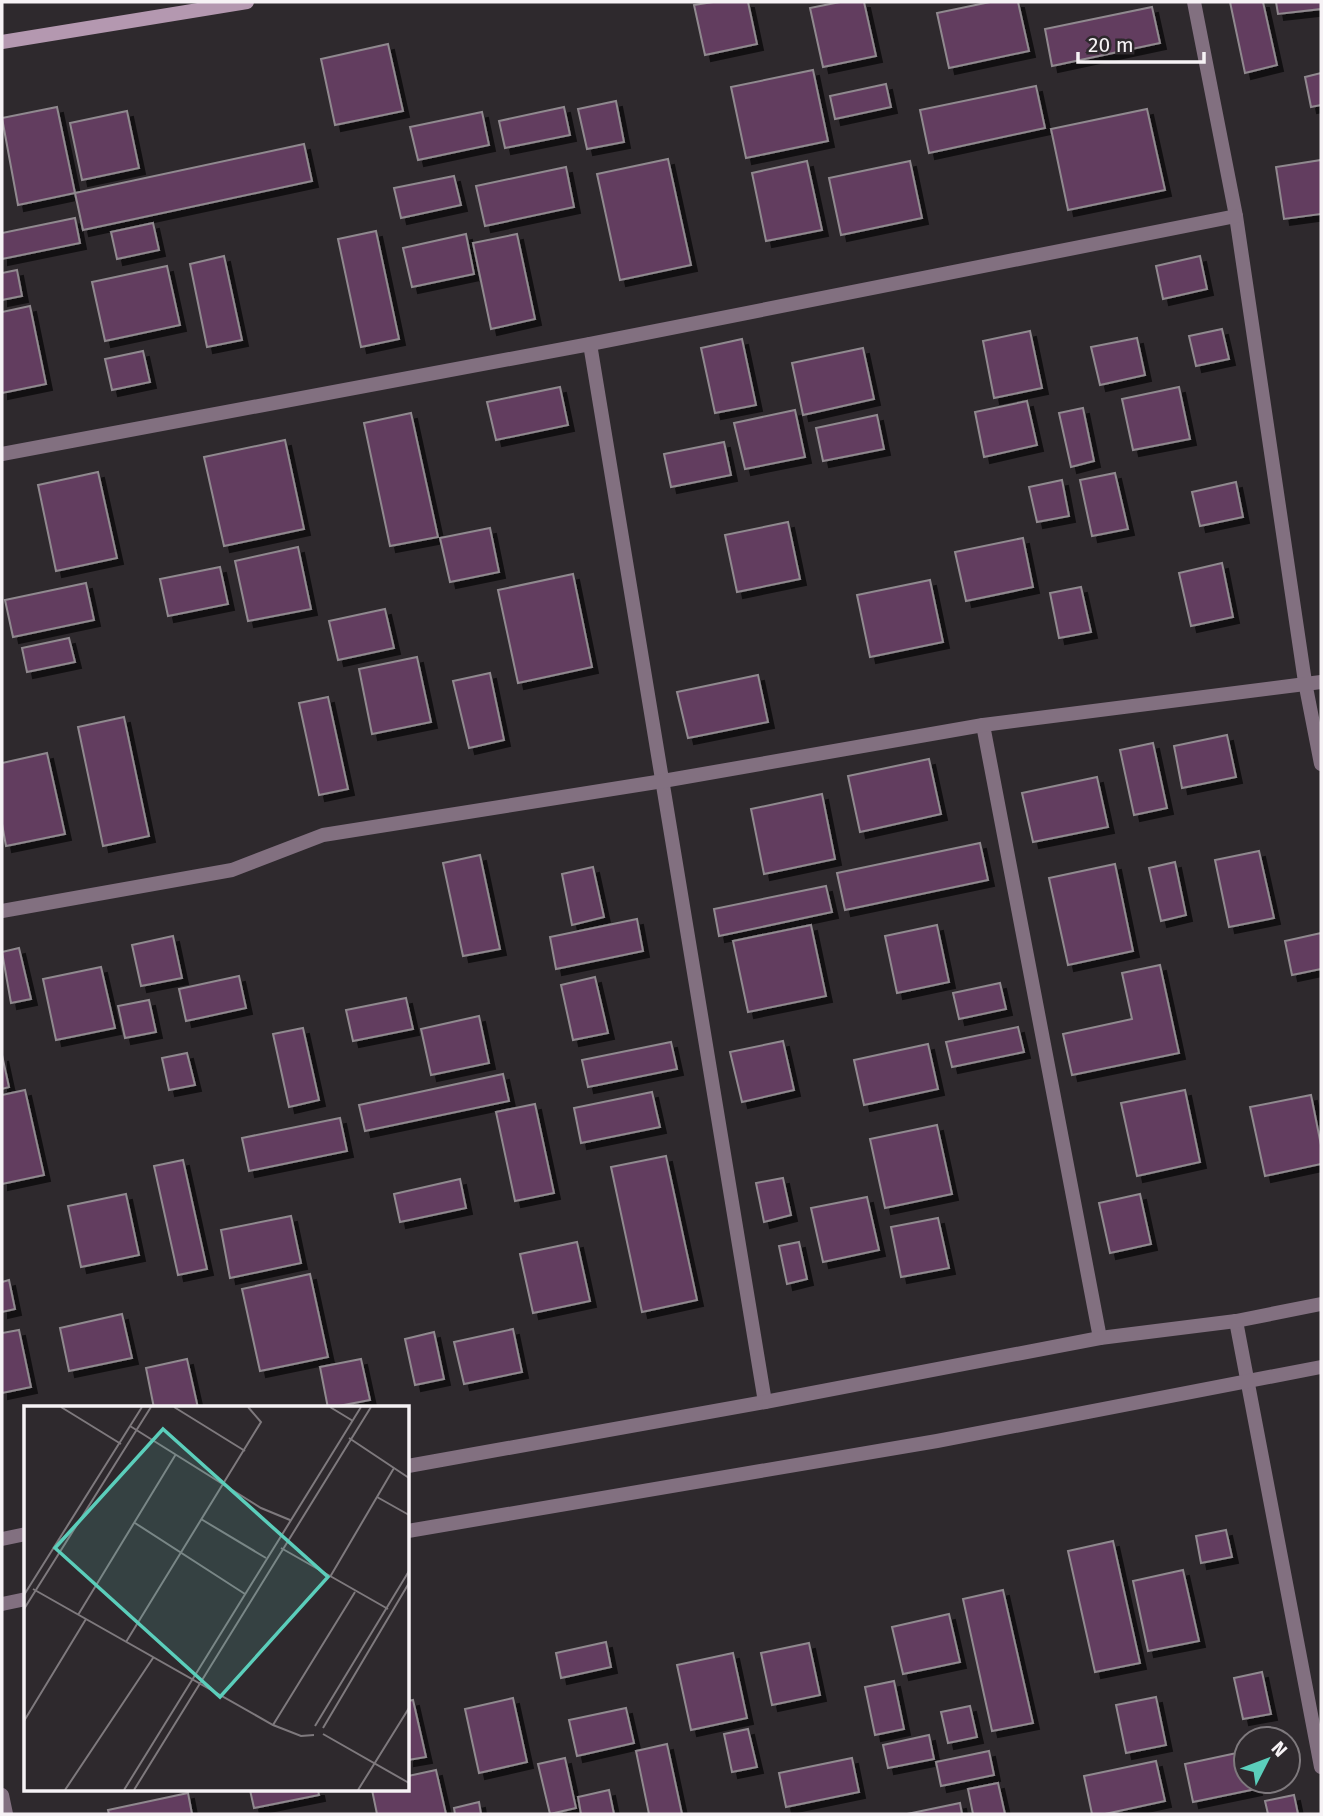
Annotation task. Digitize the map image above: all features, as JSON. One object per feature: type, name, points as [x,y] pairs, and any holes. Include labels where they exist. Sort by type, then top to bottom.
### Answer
[{"type":"main road","points":[[2,42],[247,2]]},
{"type":"street","points":[[1194,2],[1236,216],[1305,682],[1321,764]]},
{"type":"street","points":[[2,454],[590,344],[1236,216]]},
{"type":"street","points":[[590,344],[765,1402]]},
{"type":"street","points":[[2,911],[232,870],[323,835],[663,781],[983,725],[1321,682]]},
{"type":"street","points":[[983,725],[1100,1338]]},
{"type":"street","points":[[410,1466],[1100,1338],[1236,1321],[1321,1304]]},
{"type":"street","points":[[1236,1321],[1321,1768]]},
{"type":"street","points":[[410,1531],[937,1441],[1321,1367]]},
{"type":"street","points":[[2,1539],[24,1534]]},
{"type":"street","points":[[2,1604],[24,1599]]},
{"type":"street","points":[[2,1795],[6,1814]]},
{"type":"building","points":[[748,2],[757,44],[705,55],[694,5]]},
{"type":"building","points":[[840,2],[864,2],[876,56],[823,67],[810,8]]},
{"type":"building","points":[[990,2],[1018,2],[1029,51],[949,68],[937,13]]},
{"type":"building","points":[[1230,2],[1263,2],[1277,65],[1245,73]]},
{"type":"building","points":[[1276,2],[1321,2],[1321,9],[1278,14]]},
{"type":"building","points":[[1152,7],[1160,43],[1052,66],[1045,29]]},
{"type":"building","points":[[388,44],[403,111],[335,125],[321,59]]},
{"type":"building","points":[[813,70],[828,141],[746,158],[731,87]]},
{"type":"building","points":[[1321,73],[1321,105],[1311,107],[1305,77]]},
{"type":"building","points":[[886,84],[891,107],[835,119],[830,96]]},
{"type":"building","points":[[1036,86],[1045,128],[929,153],[920,110]]},
{"type":"building","points":[[616,101],[624,142],[587,149],[578,109]]},
{"type":"building","points":[[57,107],[75,193],[18,205],[2,118]]},
{"type":"building","points":[[564,107],[570,135],[505,148],[499,121]]},
{"type":"building","points":[[1147,109],[1165,190],[1068,210],[1051,129]]},
{"type":"building","points":[[127,111],[139,168],[82,180],[70,123]]},
{"type":"building","points":[[482,112],[489,145],[418,160],[410,127]]},
{"type":"building","points":[[304,144],[312,181],[83,230],[75,193]]},
{"type":"building","points":[[668,159],[691,265],[620,280],[597,174]]},
{"type":"building","points":[[1321,160],[1321,214],[1284,219],[1276,167]]},
{"type":"building","points":[[807,161],[822,230],[766,241],[752,173]]},
{"type":"building","points":[[910,161],[922,218],[841,235],[829,178]]},
{"type":"building","points":[[566,167],[574,207],[485,226],[476,186]]},
{"type":"building","points":[[454,176],[461,205],[401,218],[394,188]]},
{"type":"building","points":[[75,218],[80,243],[2,259],[2,233]]},
{"type":"building","points":[[153,223],[159,250],[117,259],[111,232]]},
{"type":"building","points":[[376,231],[399,339],[361,347],[338,239]]},
{"type":"building","points":[[466,234],[474,274],[412,287],[403,248]]},
{"type":"building","points":[[517,234],[535,319],[491,329],[473,243]]},
{"type":"building","points":[[224,256],[242,340],[207,347],[190,264]]},
{"type":"building","points":[[1200,256],[1207,289],[1163,299],[1156,266]]},
{"type":"building","points":[[167,266],[180,325],[105,341],[92,282]]},
{"type":"building","points":[[17,270],[22,296],[2,300],[2,273]]},
{"type":"building","points":[[30,306],[46,384],[2,393],[2,312]]},
{"type":"building","points":[[1222,329],[1229,359],[1196,366],[1189,336]]},
{"type":"building","points":[[1030,331],[1042,388],[994,398],[983,341]]},
{"type":"building","points":[[1137,338],[1145,375],[1100,385],[1091,347]]},
{"type":"building","points":[[742,339],[756,405],[715,413],[701,348]]},
{"type":"building","points":[[863,348],[874,399],[803,415],[792,363]]},
{"type":"building","points":[[143,351],[150,382],[112,390],[105,359]]},
{"type":"building","points":[[560,387],[568,425],[496,440],[487,402]]},
{"type":"building","points":[[1179,387],[1190,439],[1133,450],[1122,399]]},
{"type":"building","points":[[1027,401],[1037,445],[984,457],[975,412]]},
{"type":"building","points":[[1083,408],[1094,461],[1071,467],[1059,413]]},
{"type":"building","points":[[795,410],[805,457],[745,469],[734,423]]},
{"type":"building","points":[[411,413],[438,537],[390,546],[364,423]]},
{"type":"building","points":[[877,415],[884,449],[823,461],[816,428]]},
{"type":"building","points":[[285,440],[304,529],[224,546],[204,457]]},
{"type":"building","points":[[724,442],[731,475],[671,487],[664,454]]},
{"type":"building","points":[[98,472],[117,558],[56,571],[38,485]]},
{"type":"building","points":[[1115,473],[1128,529],[1092,536],[1080,480]]},
{"type":"building","points":[[1062,480],[1069,516],[1037,522],[1029,487]]},
{"type":"building","points":[[1236,482],[1243,517],[1200,526],[1192,492]]},
{"type":"building","points":[[788,522],[800,579],[737,592],[725,535]]},
{"type":"building","points":[[490,528],[499,572],[450,582],[440,538]]},
{"type":"building","points":[[1023,538],[1033,587],[966,601],[955,552]]},
{"type":"building","points":[[298,547],[311,609],[248,621],[235,561]]},
{"type":"building","points":[[1222,563],[1233,617],[1191,626],[1179,573]]},
{"type":"building","points":[[220,567],[228,604],[168,616],[160,579]]},
{"type":"building","points":[[573,574],[592,667],[518,683],[498,590]]},
{"type":"building","points":[[930,580],[943,642],[870,657],[857,595]]},
{"type":"building","points":[[86,583],[94,620],[13,637],[5,600]]},
{"type":"building","points":[[1081,587],[1091,632],[1059,638],[1050,593]]},
{"type":"building","points":[[385,609],[394,648],[338,660],[329,621]]},
{"type":"building","points":[[69,638],[75,662],[27,672],[22,648]]},
{"type":"building","points":[[417,657],[431,722],[372,734],[359,669]]},
{"type":"building","points":[[490,673],[504,740],[469,748],[453,681]]},
{"type":"building","points":[[758,675],[768,722],[688,738],[677,692]]},
{"type":"building","points":[[328,697],[348,789],[319,795],[299,703]]},
{"type":"building","points":[[124,717],[149,836],[103,846],[78,727]]},
{"type":"building","points":[[1227,735],[1236,777],[1182,788],[1174,746]]},
{"type":"building","points":[[1153,743],[1167,808],[1134,815],[1120,750]]},
{"type":"building","points":[[47,753],[65,834],[6,846],[2,824],[2,763]]},
{"type":"building","points":[[929,759],[941,814],[860,832],[848,776]]},
{"type":"building","points":[[1097,777],[1108,827],[1033,842],[1022,793]]},
{"type":"building","points":[[822,794],[835,859],[764,874],[751,809]]},
{"type":"building","points":[[980,843],[988,880],[845,910],[837,873]]},
{"type":"building","points":[[1259,851],[1274,918],[1229,927],[1215,860]]},
{"type":"building","points":[[480,855],[500,949],[463,956],[443,863]]},
{"type":"building","points":[[1175,862],[1186,915],[1161,921],[1149,868]]},
{"type":"building","points":[[1115,864],[1133,951],[1068,965],[1049,878]]},
{"type":"building","points":[[593,867],[604,917],[572,925],[562,874]]},
{"type":"building","points":[[826,886],[832,912],[719,936],[714,909]]},
{"type":"building","points":[[637,919],[643,951],[556,969],[550,937]]},
{"type":"building","points":[[811,925],[826,996],[748,1012],[733,941]]},
{"type":"building","points":[[937,925],[949,982],[897,993],[885,936]]},
{"type":"building","points":[[1321,933],[1321,969],[1292,975],[1285,941]]},
{"type":"building","points":[[173,936],[182,978],[141,986],[132,945]]},
{"type":"building","points":[[19,948],[31,999],[11,1003],[2,952]]},
{"type":"building","points":[[1160,965],[1179,1053],[1072,1075],[1063,1034],[1132,1019],[1122,973]]},
{"type":"building","points":[[101,967],[115,1028],[56,1040],[43,979]]},
{"type":"building","points":[[239,976],[246,1008],[186,1021],[179,989]]},
{"type":"building","points":[[595,977],[608,1033],[573,1040],[561,985]]},
{"type":"building","points":[[1000,983],[1006,1009],[959,1019],[953,993]]},
{"type":"building","points":[[406,998],[413,1029],[353,1041],[346,1010]]},
{"type":"building","points":[[149,1000],[156,1032],[125,1038],[118,1006]]},
{"type":"building","points":[[479,1016],[489,1063],[431,1075],[421,1029]]},
{"type":"building","points":[[1018,1027],[1024,1052],[952,1067],[946,1042]]},
{"type":"building","points":[[303,1028],[319,1100],[289,1107],[273,1034]]},
{"type":"building","points":[[783,1041],[794,1090],[742,1102],[730,1052]]},
{"type":"building","points":[[671,1042],[677,1069],[588,1087],[582,1060]]},
{"type":"building","points":[[928,1044],[938,1089],[864,1105],[854,1060]]},
{"type":"building","points":[[187,1053],[195,1085],[169,1090],[162,1058]]},
{"type":"building","points":[[2,1055],[9,1087],[2,1089]]},
{"type":"building","points":[[503,1074],[509,1101],[365,1131],[359,1105]]},
{"type":"building","points":[[25,1090],[44,1175],[2,1184],[2,1095]]},
{"type":"building","points":[[1185,1090],[1200,1162],[1137,1176],[1121,1103]]},
{"type":"building","points":[[652,1092],[660,1127],[581,1143],[574,1108]]},
{"type":"building","points":[[1311,1095],[1321,1145],[1321,1164],[1265,1176],[1250,1107]]},
{"type":"building","points":[[535,1104],[554,1193],[515,1201],[496,1112]]},
{"type":"building","points":[[340,1118],[347,1151],[249,1171],[242,1138]]},
{"type":"building","points":[[937,1125],[952,1194],[885,1208],[870,1139]]},
{"type":"building","points":[[666,1156],[697,1300],[642,1312],[611,1167]]},
{"type":"building","points":[[183,1160],[207,1269],[178,1275],[154,1166]]},
{"type":"building","points":[[783,1178],[791,1215],[764,1222],[756,1183]]},
{"type":"building","points":[[460,1179],[466,1208],[400,1222],[394,1194]]},
{"type":"building","points":[[126,1194],[139,1255],[81,1267],[68,1206]]},
{"type":"building","points":[[1140,1194],[1151,1244],[1110,1253],[1099,1203]]},
{"type":"building","points":[[867,1197],[879,1250],[823,1262],[811,1208]]},
{"type":"building","points":[[291,1216],[301,1263],[230,1278],[221,1230]]},
{"type":"building","points":[[938,1218],[949,1268],[901,1277],[891,1227]]},
{"type":"building","points":[[577,1242],[590,1301],[533,1313],[520,1254]]},
{"type":"building","points":[[799,1242],[807,1279],[787,1284],[779,1246]]},
{"type":"building","points":[[310,1274],[328,1357],[260,1371],[242,1289]]},
{"type":"building","points":[[9,1280],[15,1309],[2,1312],[2,1282]]},
{"type":"building","points":[[122,1314],[132,1358],[69,1371],[60,1328]]},
{"type":"building","points":[[513,1329],[522,1372],[464,1384],[454,1342]]},
{"type":"building","points":[[19,1330],[31,1387],[2,1393],[2,1333]]},
{"type":"building","points":[[434,1332],[444,1379],[415,1385],[405,1339]]},
{"type":"building","points":[[187,1359],[198,1406],[154,1406],[146,1368]]},
{"type":"building","points":[[361,1359],[370,1400],[328,1406],[320,1367]]},
{"type":"building","points":[[1226,1530],[1232,1557],[1201,1563],[1196,1536]]},
{"type":"building","points":[[1113,1541],[1140,1663],[1095,1672],[1068,1551]]},
{"type":"building","points":[[1183,1570],[1199,1641],[1148,1651],[1133,1581]]},
{"type":"building","points":[[1003,1590],[1033,1723],[992,1731],[963,1599]]},
{"type":"building","points":[[949,1614],[960,1662],[903,1674],[892,1627]]},
{"type":"building","points":[[606,1642],[611,1667],[561,1678],[556,1653]]},
{"type":"building","points":[[809,1643],[820,1695],[772,1705],[761,1653]]},
{"type":"building","points":[[733,1653],[747,1718],[691,1730],[677,1665]]},
{"type":"building","points":[[1262,1672],[1271,1714],[1243,1719],[1234,1678]]},
{"type":"building","points":[[894,1681],[904,1729],[875,1735],[865,1687]]},
{"type":"building","points":[[1156,1697],[1166,1745],[1126,1753],[1116,1705]]},
{"type":"building","points":[[513,1698],[527,1762],[479,1773],[465,1709]]},
{"type":"building","points":[[413,1700],[426,1757],[410,1760],[410,1701]]},
{"type":"building","points":[[970,1706],[977,1737],[948,1743],[941,1712]]},
{"type":"building","points":[[626,1708],[634,1743],[577,1756],[569,1720]]},
{"type":"building","points":[[748,1729],[757,1767],[732,1772],[724,1734]]},
{"type":"building","points":[[929,1735],[934,1759],[888,1768],[883,1745]]},
{"type":"building","points":[[667,1744],[682,1814],[649,1814],[636,1751]]},
{"type":"building","points":[[989,1751],[994,1775],[941,1786],[936,1762]]},
{"type":"building","points":[[1232,1754],[1232,1794],[1193,1802],[1185,1764]]},
{"type":"building","points":[[565,1758],[576,1808],[550,1814],[538,1764]]},
{"type":"building","points":[[852,1758],[859,1792],[786,1807],[779,1773]]},
{"type":"building","points":[[1156,1761],[1165,1801],[1105,1814],[1092,1814],[1084,1776]]},
{"type":"building","points":[[436,1770],[446,1814],[377,1814],[372,1792],[410,1792],[410,1776]]},
{"type":"building","points":[[998,1783],[1005,1814],[973,1814],[968,1789]]},
{"type":"building","points":[[609,1790],[614,1814],[581,1814],[578,1797]]},
{"type":"building","points":[[250,1792],[318,1792],[319,1795],[254,1808]]},
{"type":"building","points":[[188,1793],[192,1814],[109,1814],[108,1810]]},
{"type":"building","points":[[1294,1795],[1298,1814],[1268,1814],[1265,1801]]},
{"type":"building","points":[[479,1802],[481,1814],[455,1814],[454,1808]]},
{"type":"building","points":[[960,1803],[962,1814],[907,1814]]}]
